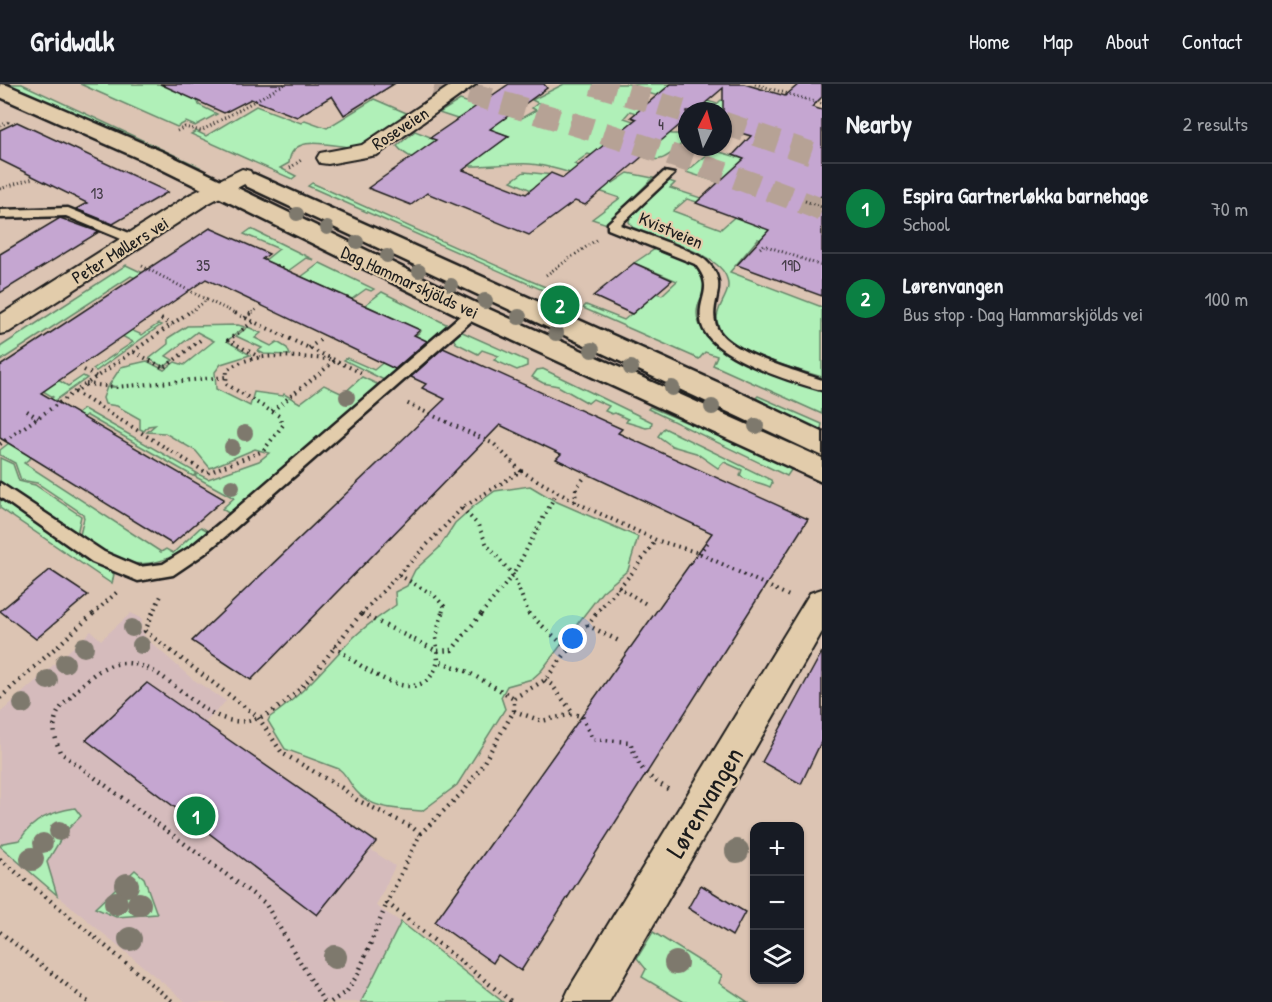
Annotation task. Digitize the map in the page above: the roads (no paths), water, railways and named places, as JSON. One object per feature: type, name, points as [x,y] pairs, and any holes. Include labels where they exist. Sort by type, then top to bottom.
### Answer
[{"type":"main road","name":"Dag Hammarskjölds vei","points":[[39,84],[718,394],[822,445]]},
{"type":"main road","name":"Dag Hammarskjölds vei","points":[[0,89],[218,188],[474,312],[822,471]]},
{"type":"street","name":"Roseveien","points":[[328,158],[369,150],[466,84]]},
{"type":"street","name":"Peter Møllers vei","points":[[0,326],[218,188],[242,176]]},
{"type":"street","name":"Lørenvangen","points":[[585,1002],[806,599]]},
{"type":"lane","name":"Kvistveien","points":[[668,174],[612,226],[699,261],[709,271],[714,279],[708,324],[716,338],[764,364],[822,385]]},
{"type":"lane","points":[[0,214],[68,212],[135,240]]},
{"type":"lane","points":[[0,489],[98,557],[138,574],[167,570],[198,550],[227,526],[474,312]]},
{"type":"tunnel","points":[[435,84],[630,142],[727,174],[822,210]]},
{"type":"tunnel","points":[[593,84],[678,109]]},
{"type":"tunnel","points":[[732,126],[822,157]]},
{"type":"place","name":"Lørenvangen","points":[[560,305]]},
{"type":"place","name":"Espira Gartnerløkka barnehage","points":[[196,816]]}]
